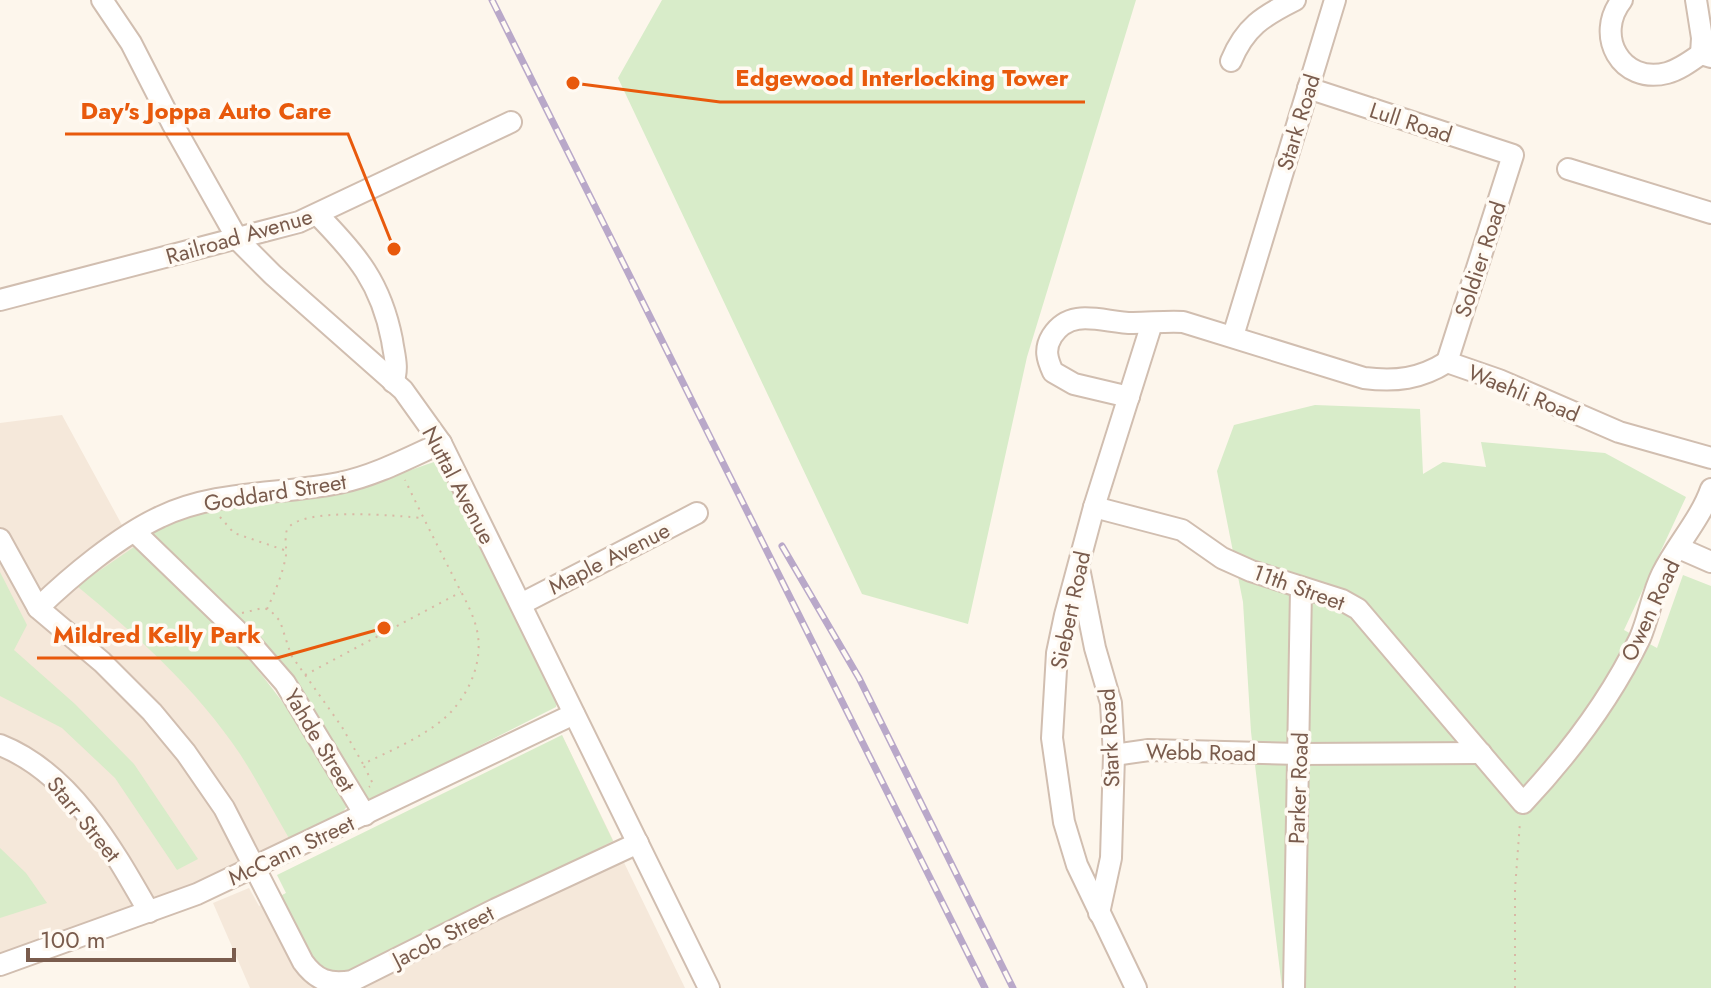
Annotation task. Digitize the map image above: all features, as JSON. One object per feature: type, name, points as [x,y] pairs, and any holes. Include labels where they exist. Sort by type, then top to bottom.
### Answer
[{"type":"street","name":"Nuttal Avenue","points":[[102,0],[131,43],[238,240],[403,390],[441,443],[709,988]]},
{"type":"street","points":[[1231,61],[1246,32],[1263,17],[1295,0]]},
{"type":"street","name":"Stark Road","points":[[1233,336],[1335,0]]},
{"type":"street","points":[[1615,4],[1608,27],[1619,60],[1633,70],[1646,74],[1666,73],[1706,56],[1696,0]]},
{"type":"street","name":"Lull Road","points":[[1308,88],[1513,155]]},
{"type":"street","name":"Railroad Avenue","points":[[0,300],[238,240],[318,215],[511,122]]},
{"type":"street","name":"Soldier Road","points":[[1447,362],[1513,155]]},
{"type":"street","points":[[1568,169],[1711,213]]},
{"type":"street","points":[[318,215],[355,253],[373,278],[387,316],[397,372],[393,382]]},
{"type":"street","name":"Waehli Road","points":[[1129,397],[1074,384],[1053,372],[1046,351],[1060,325],[1072,319],[1088,318],[1129,324],[1183,322],[1364,378],[1397,381],[1413,378],[1447,362],[1499,380],[1619,432],[1711,458]]},
{"type":"street","name":"Siebert Road","points":[[1136,988],[1077,865],[1064,822],[1052,738],[1057,653],[1078,565],[1152,323]]},
{"type":"street","name":"Goddard Street","points":[[38,608],[70,578],[159,517],[222,498],[319,486],[360,477],[441,443]]},
{"type":"street","name":"Owen Road","points":[[1523,803],[1564,758],[1615,684],[1642,634],[1662,573],[1698,518],[1711,489]]},
{"type":"street","name":"11th Street","points":[[1094,507],[1182,530],[1222,558],[1301,589],[1342,600],[1358,609],[1523,803]]},
{"type":"street","name":"Maple Avenue","points":[[521,604],[697,513]]},
{"type":"street","name":"Yahde Street","points":[[135,532],[251,644],[287,685],[365,815]]},
{"type":"street","points":[[0,539],[38,608]]},
{"type":"street","points":[[1679,548],[1711,562]]},
{"type":"street","name":"Stark Road","points":[[1078,565],[1095,648],[1111,703],[1114,755],[1111,858],[1099,913]]},
{"type":"street","name":"Parker Road","points":[[1294,988],[1301,589]]},
{"type":"street","name":"Jacob Street","points":[[38,608],[102,662],[152,712],[186,753],[224,808],[313,976],[338,984],[365,976],[638,843]]},
{"type":"street","name":"McCann Street","points":[[0,965],[149,912],[256,868],[574,714]]},
{"type":"street","name":"Starr Street","points":[[0,745],[37,764],[64,790],[95,826],[149,912]]},
{"type":"street","name":"Webb Road","points":[[1114,755],[1149,750],[1299,754],[1481,753]]},
{"type":"path","points":[[236,614],[267,609],[280,621],[291,655],[342,727],[363,764],[419,736],[450,713],[463,697],[476,667],[478,636],[461,592],[401,471]]},
{"type":"path","points":[[216,508],[234,533],[287,551]]},
{"type":"path","points":[[267,609],[287,551],[287,530],[310,518],[357,513],[424,518]]},
{"type":"path","points":[[287,685],[461,592]]},
{"type":"path","points":[[1515,988],[1517,837],[1523,803]]},
{"type":"shaded area","points":[[62,415],[134,547],[169,576],[262,674],[347,806],[340,816],[177,891],[0,957],[0,423]]},
{"type":"shaded area","points":[[562,735],[685,988],[250,988],[213,903],[249,888],[259,906],[287,893]]},
{"type":"green space","points":[[662,0],[1136,0],[1027,357],[968,624],[862,594],[618,78]]},
{"type":"green space","points":[[1315,405],[1420,409],[1423,474],[1443,462],[1486,467],[1481,442],[1605,453],[1686,497],[1624,630],[1657,648],[1683,575],[1711,586],[1711,988],[1282,988],[1251,732],[1243,602],[1217,471],[1234,425]]},
{"type":"green space","points":[[437,461],[558,699],[556,707],[372,800],[366,799],[332,739],[302,696],[186,566],[154,537],[153,531],[222,507],[353,487]]},
{"type":"green space","points":[[134,547],[197,604],[280,698],[327,769],[347,806],[340,816],[290,840],[240,754],[204,707],[143,644],[77,586]]},
{"type":"green space","points":[[0,572],[27,625],[14,650],[75,704],[134,764],[198,859],[177,870],[115,778],[62,728],[0,696]]},
{"type":"green space","points":[[562,735],[613,841],[350,973],[338,975],[315,964],[280,896],[286,893],[277,875]]},
{"type":"green space","points":[[0,848],[26,873],[47,903],[0,918]]},
{"type":"railway","points":[[492,0],[985,988]]},
{"type":"railway","points":[[782,546],[859,678],[1013,988]]},
{"type":"place","name":"Edgewood Interlocking Tower","points":[[573,83]]},
{"type":"place","name":"Day's Joppa Auto Care","points":[[394,249]]},
{"type":"place","name":"Mildred Kelly Park","points":[[384,628]]}]
